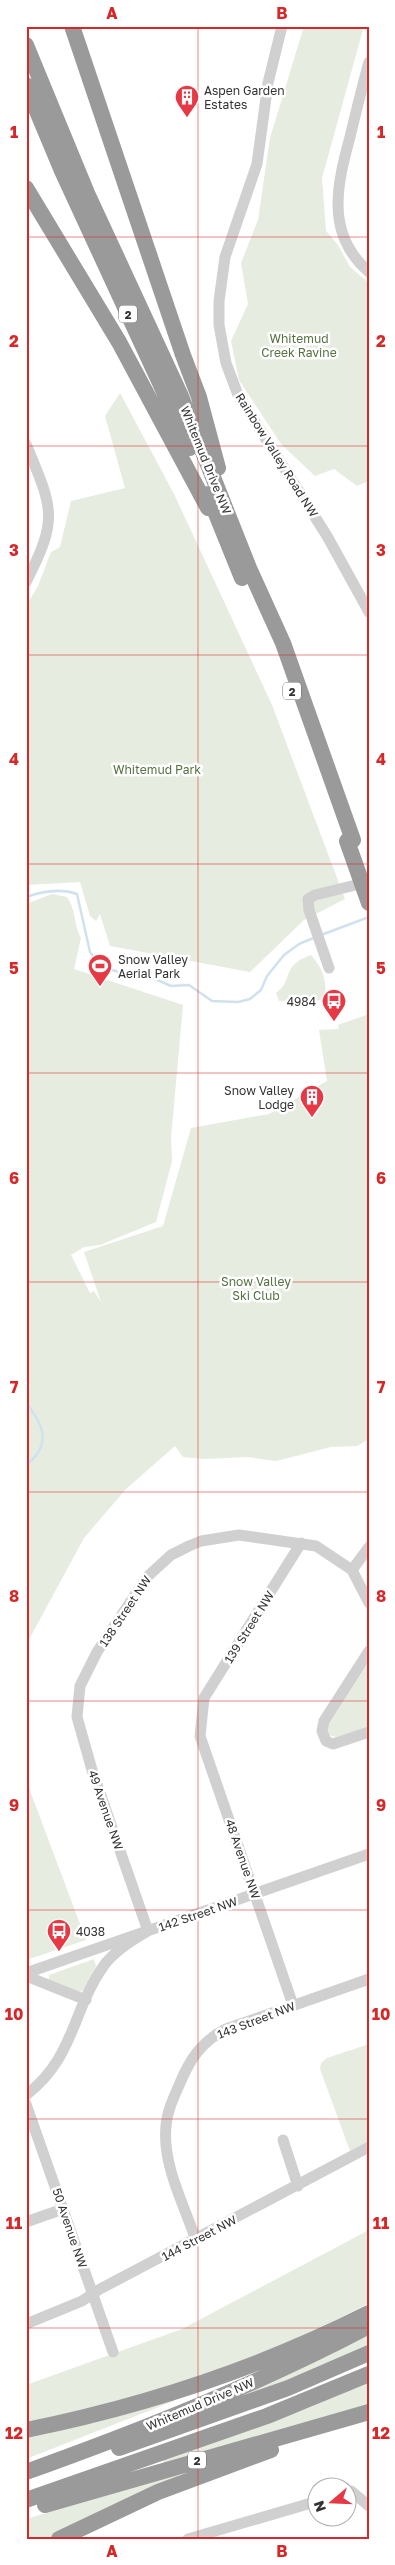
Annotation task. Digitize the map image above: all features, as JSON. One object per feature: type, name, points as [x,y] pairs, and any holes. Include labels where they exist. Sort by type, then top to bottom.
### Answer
[{"type":"highway","points":[[72,26],[183,355],[199,397],[234,545]]},
{"type":"highway","points":[[78,26],[94,94]]},
{"type":"highway","name":"Whitemud Drive NW","points":[[26,45],[87,193],[174,379],[234,545],[350,841],[369,882]]},
{"type":"highway","name":"Whitemud Drive NW","points":[[26,85],[62,172],[234,545]]},
{"type":"highway","points":[[26,188],[119,342],[234,545]]},
{"type":"highway","name":"Whitemud Drive NW","points":[[350,841],[369,903]]},
{"type":"highway","points":[[26,2430],[169,2395],[298,2347],[369,2313]]},
{"type":"highway","name":"Whitemud Drive NW","points":[[26,2472],[254,2382],[369,2326]]},
{"type":"highway","points":[[68,2457],[81,2459],[95,2457],[288,2388],[369,2353]]},
{"type":"highway","points":[[26,2500],[267,2416],[369,2374]]},
{"type":"highway","points":[[59,2539],[166,2489],[369,2413]]},
{"type":"highway","name":"2","points":[[26,2511],[369,2413]]},
{"type":"street","name":"Rainbow Valley Road NW","points":[[282,26],[268,83],[257,164],[225,257],[219,301],[219,325],[226,363],[238,394],[327,536],[369,612]]},
{"type":"street","points":[[369,62],[338,182],[337,206],[341,228],[354,256],[369,272]]},
{"type":"street","points":[[26,444],[45,491],[49,517],[46,540],[26,582]]},
{"type":"street","points":[[330,968],[309,910],[308,902],[311,896],[369,882]]},
{"type":"street","name":"138 Street NW","points":[[80,1686],[97,1652],[147,1577],[170,1555],[201,1541],[239,1535],[316,1546],[352,1570]]},
{"type":"street","name":"139 Street NW","points":[[201,1712],[204,1698],[301,1544]]},
{"type":"street","points":[[369,1547],[352,1570],[369,1603]]},
{"type":"street","points":[[369,1651],[324,1720],[322,1727],[326,1741],[333,1744],[369,1732]]},
{"type":"street","name":"49 Avenue NW","points":[[80,1686],[76,1717],[92,1770],[148,1932]]},
{"type":"street","name":"48 Avenue NW","points":[[201,1712],[200,1736],[293,2005]]},
{"type":"street","name":"142 Street NW","points":[[26,1975],[369,1854]]},
{"type":"street","points":[[26,2095],[45,2078],[59,2061],[99,1974],[112,1956],[148,1932]]},
{"type":"street","name":"142 Street NW","points":[[26,1975],[86,2000]]},
{"type":"street","name":"143 Street NW","points":[[196,2240],[168,2160],[166,2127],[184,2072],[204,2044],[226,2029],[369,1979]]},
{"type":"street","name":"50 Avenue NW","points":[[26,2104],[113,2352]]},
{"type":"street","points":[[283,2140],[298,2186]]},
{"type":"street","name":"144 Street NW","points":[[26,2324],[78,2303],[369,2148]]},
{"type":"street","points":[[26,2222],[63,2209]]},
{"type":"street","points":[[358,2498],[369,2506]]},
{"type":"street","points":[[188,2539],[308,2504]]},
{"type":"green space","name":"Whitemud Creek Ravine","points":[[304,26],[364,26],[322,178],[326,231],[338,245],[350,267],[369,283],[369,481],[357,486],[334,469],[315,476],[281,444],[239,380],[231,341],[248,304],[241,263],[258,220],[270,138]]},
{"type":"green space","name":"Whitemud Park","points":[[120,393],[174,494],[272,705],[345,899],[304,920],[250,972],[110,946],[100,914],[96,921],[90,916],[80,882],[26,885],[26,606],[38,586],[51,552],[60,547],[71,501],[125,488],[105,416]]},
{"type":"green space","name":"Snow Valley Ski Club","points":[[52,894],[67,897],[81,938],[74,969],[183,1005],[171,1138],[172,1161],[156,1222],[100,1245],[84,1247],[71,1255],[90,1293],[94,1291],[101,1302],[84,1252],[163,1226],[191,1128],[269,1114],[327,1081],[319,1030],[339,1029],[338,1025],[369,1014],[369,1439],[357,1446],[331,1447],[276,1461],[247,1457],[204,1459],[183,1457],[175,1446],[126,1489],[84,1538],[26,1645],[26,904]]},
{"type":"green space","points":[[311,955],[319,965],[323,975],[325,998],[302,1006],[294,1000],[279,1001],[276,993],[283,985],[290,970],[299,960]]},
{"type":"green space","points":[[369,1662],[369,1727],[336,1737],[329,1735],[327,1726]]},
{"type":"green space","points":[[26,1780],[86,1940],[26,1960]]},
{"type":"green space","points":[[94,1959],[96,1966],[83,1990],[80,1992],[49,1980],[49,1975]]},
{"type":"green space","points":[[369,2044],[369,2141],[350,2151],[320,2069],[321,2063],[327,2058]]},
{"type":"green space","points":[[369,2230],[369,2303],[287,2342],[202,2375],[115,2402],[26,2423],[26,2385],[182,2329]]},
{"type":"green space","points":[[369,2334],[369,2346],[342,2359],[204,2411]]},
{"type":"green space","points":[[369,2381],[369,2405],[164,2464],[163,2460],[311,2407]]},
{"type":"green space","points":[[173,2397],[174,2401],[26,2459],[26,2434]]},
{"type":"green space","points":[[178,2475],[179,2479],[106,2510],[46,2539],[26,2539],[26,2519]]},
{"type":"waterway","points":[[26,897],[52,891],[77,894],[90,952],[101,966],[121,973],[144,974],[171,986],[189,985],[212,1001],[238,1002],[250,999],[261,990],[267,976],[284,955],[299,944],[316,937]]},
{"type":"waterway","points":[[321,935],[369,917]]},
{"type":"waterway","points":[[26,1403],[37,1419],[42,1435],[40,1450],[26,1465]]},
{"type":"place","name":"Aspen Garden Estates","points":[[187,118]]},
{"type":"place","name":"Snow Valley Aerial Park","points":[[100,987]]},
{"type":"place","name":"4984","points":[[334,1022]]},
{"type":"place","name":"Snow Valley Lodge","points":[[312,1118]]},
{"type":"place","name":"4038","points":[[59,1952]]}]
